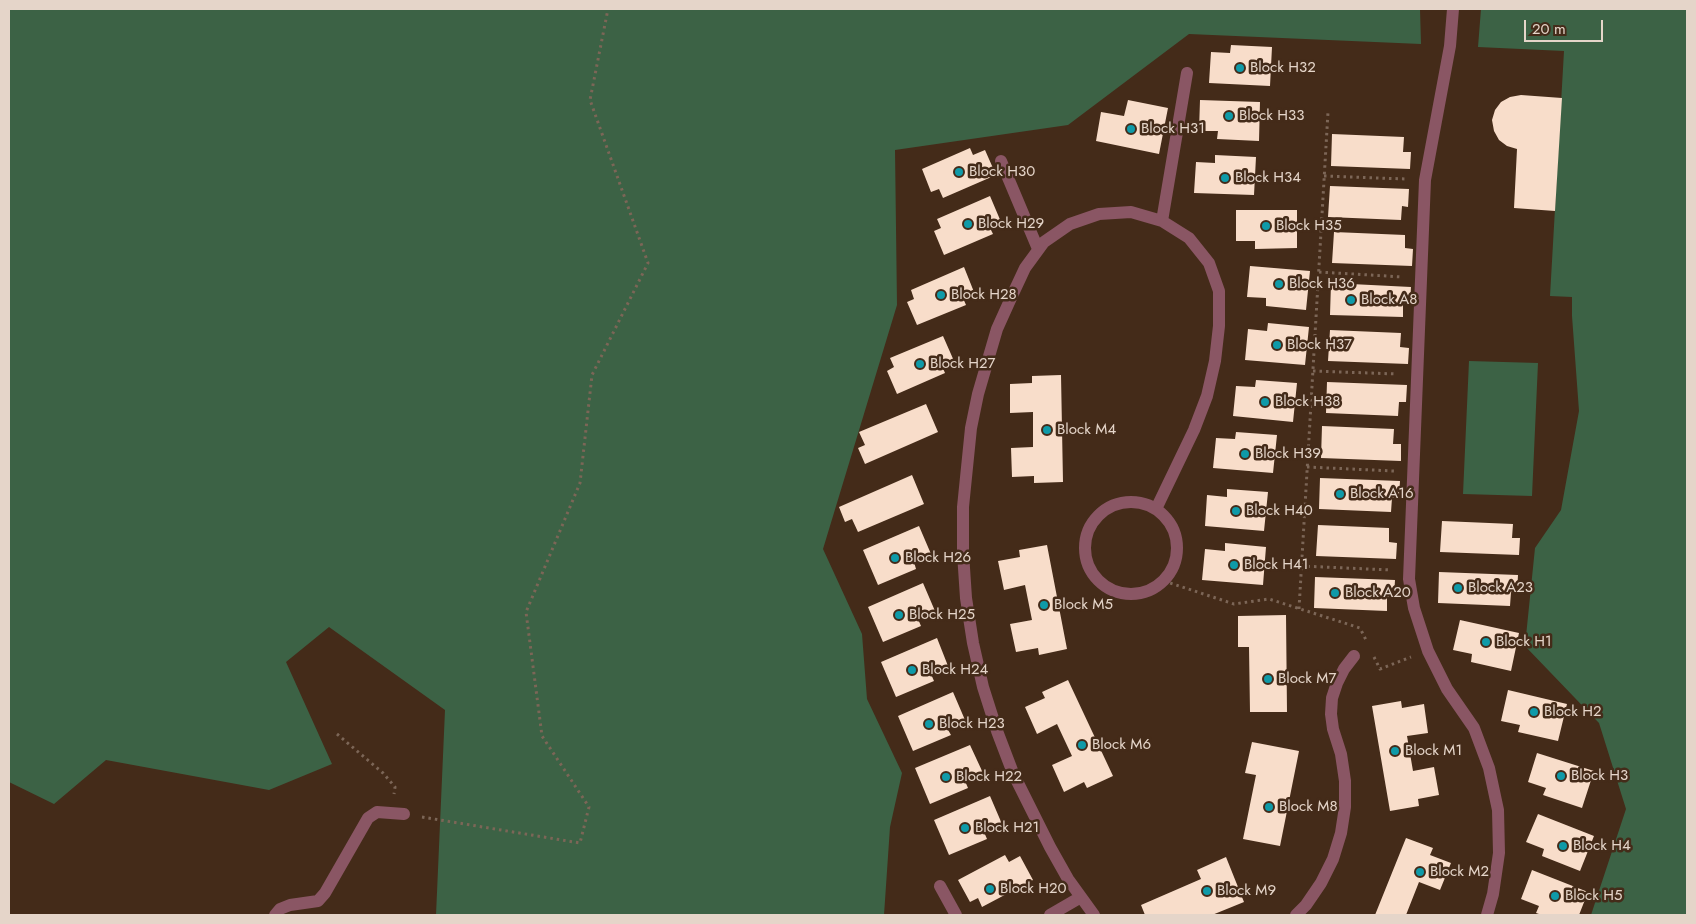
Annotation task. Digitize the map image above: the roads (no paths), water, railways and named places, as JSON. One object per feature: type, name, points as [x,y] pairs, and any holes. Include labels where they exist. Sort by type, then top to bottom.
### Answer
[{"type":"street","points":[[1453,9],[1450,46],[1425,180],[1409,579],[1414,608],[1428,651],[1447,689],[1474,728],[1489,768],[1498,810],[1499,853],[1493,894],[1487,915]]},
{"type":"street","points":[[1162,221],[1187,72]]},
{"type":"street","points":[[1001,161],[1038,249]]},
{"type":"street","points":[[1094,915],[1068,879],[1050,847],[1013,773],[997,731],[983,687],[973,643],[966,598],[962,507],[978,394],[992,345],[1024,268],[1044,242],[1070,224],[1099,214],[1131,212],[1162,221],[1189,238],[1209,263],[1219,291],[1219,326],[1215,361],[1207,396],[1194,430],[1156,509]]},
{"type":"street","points":[[1128,502],[1143,503],[1156,509],[1167,518],[1174,529],[1177,542],[1177,556],[1173,569],[1164,581],[1152,590],[1138,594],[1123,594],[1106,588],[1095,578],[1087,566],[1084,552],[1085,537],[1091,523],[1101,512],[1114,505],[1128,502]]},
{"type":"street","points":[[1296,915],[1306,905],[1321,883],[1333,859],[1341,834],[1345,781],[1341,754],[1333,729],[1331,714],[1332,698],[1344,669],[1354,656]]},
{"type":"street","points":[[275,915],[280,909],[290,905],[318,901],[325,893],[368,818],[377,812],[398,813]]},
{"type":"street","points":[[940,886],[956,915]]},
{"type":"street","points":[[1050,915],[1081,897]]},
{"type":"place","name":"Block H32","points":[[1240,68]]},
{"type":"place","name":"Block H33","points":[[1229,116]]},
{"type":"place","name":"Block H31","points":[[1131,129]]},
{"type":"place","name":"Block H30","points":[[959,172]]},
{"type":"place","name":"Block H34","points":[[1225,178]]},
{"type":"place","name":"Block H29","points":[[968,224]]},
{"type":"place","name":"Block H35","points":[[1266,226]]},
{"type":"place","name":"Block H36","points":[[1279,284]]},
{"type":"place","name":"Block H28","points":[[941,295]]},
{"type":"place","name":"Block A8","points":[[1351,300]]},
{"type":"place","name":"Block H37","points":[[1277,345]]},
{"type":"place","name":"Block H27","points":[[920,364]]},
{"type":"place","name":"Block H38","points":[[1265,402]]},
{"type":"place","name":"Block M4","points":[[1047,430]]},
{"type":"place","name":"Block H39","points":[[1245,454]]},
{"type":"place","name":"Block A16","points":[[1340,494]]},
{"type":"place","name":"Block H40","points":[[1236,511]]},
{"type":"place","name":"Block H26","points":[[895,558]]},
{"type":"place","name":"Block H41","points":[[1234,565]]},
{"type":"place","name":"Block A23","points":[[1458,588]]},
{"type":"place","name":"Block A20","points":[[1335,593]]},
{"type":"place","name":"Block M5","points":[[1044,605]]},
{"type":"place","name":"Block H25","points":[[899,615]]},
{"type":"place","name":"Block H1","points":[[1486,642]]},
{"type":"place","name":"Block H24","points":[[912,670]]},
{"type":"place","name":"Block M7","points":[[1268,679]]},
{"type":"place","name":"Block H2","points":[[1534,712]]},
{"type":"place","name":"Block H23","points":[[929,724]]},
{"type":"place","name":"Block M6","points":[[1082,745]]},
{"type":"place","name":"Block M1","points":[[1395,751]]},
{"type":"place","name":"Block H3","points":[[1561,776]]},
{"type":"place","name":"Block H22","points":[[946,777]]},
{"type":"place","name":"Block M8","points":[[1269,807]]},
{"type":"place","name":"Block H21","points":[[965,828]]},
{"type":"place","name":"Block H4","points":[[1563,846]]},
{"type":"place","name":"Block M2","points":[[1420,872]]},
{"type":"place","name":"Block H20","points":[[990,889]]},
{"type":"place","name":"Block M9","points":[[1207,891]]},
{"type":"place","name":"Block H5","points":[[1555,896]]}]
